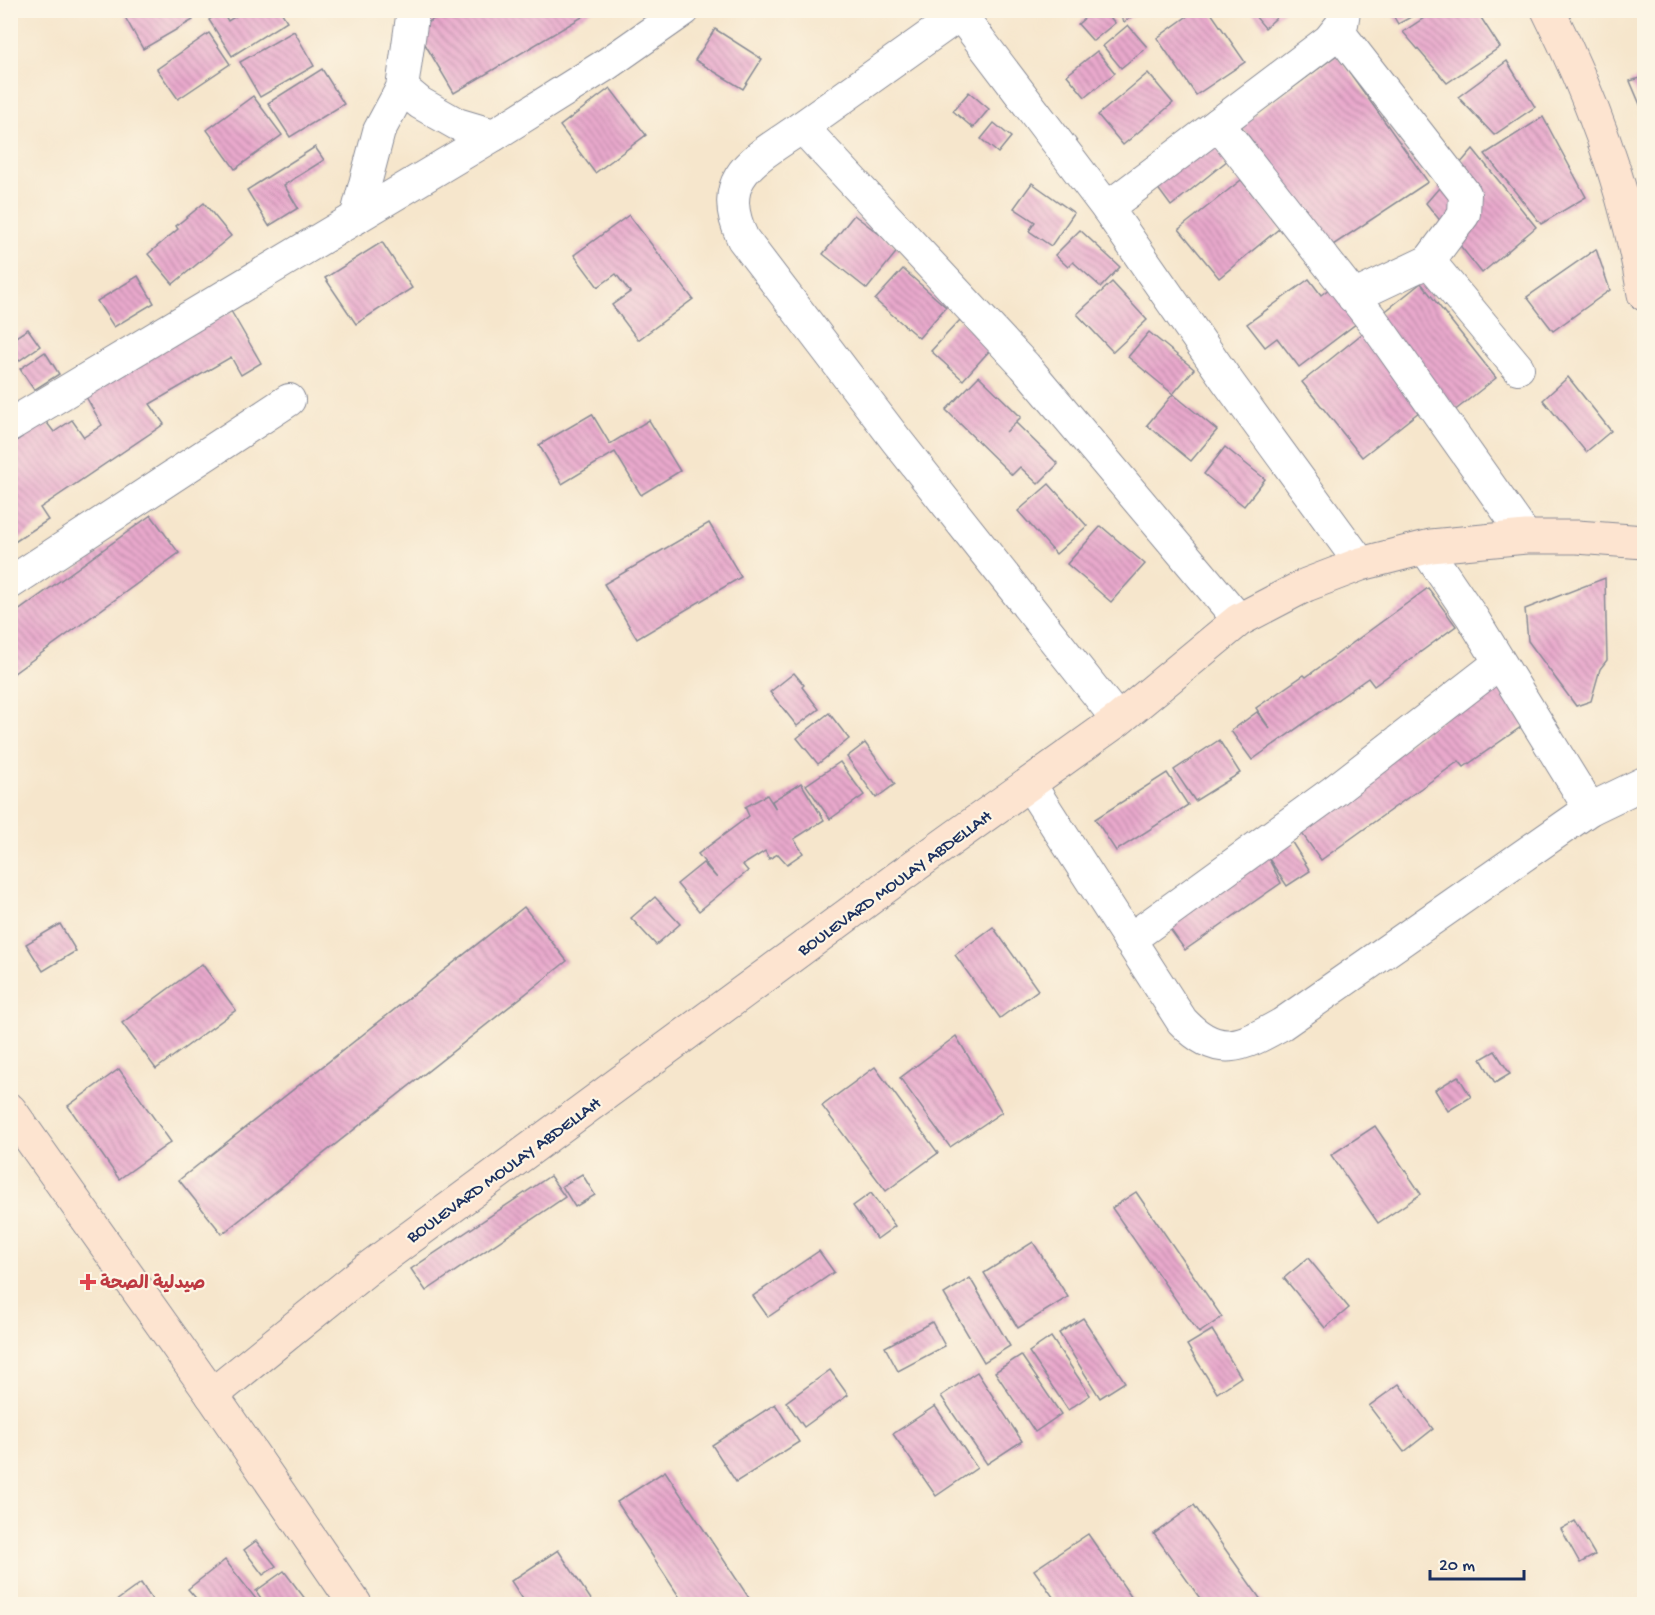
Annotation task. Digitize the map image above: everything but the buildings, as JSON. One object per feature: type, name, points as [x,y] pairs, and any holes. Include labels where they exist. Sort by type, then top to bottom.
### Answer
[{"type":"main road","points":[[1548,10],[1636,209],[1644,294]]},
{"type":"main road","name":"BOULEVARD MOULAY ABDELLAH","points":[[212,1395],[375,1263],[899,877],[1118,720],[1239,620],[1306,585],[1361,564],[1425,548],[1526,537],[1577,537],[1644,542]]},
{"type":"main road","points":[[10,1110],[212,1395],[352,1602]]},
{"type":"street","points":[[356,218],[379,131],[402,88],[413,10]]},
{"type":"street","points":[[10,425],[494,135],[607,64],[684,10]]},
{"type":"street","points":[[1118,720],[897,441],[743,239],[732,207],[733,191],[737,180],[765,153],[963,12],[1107,208],[1228,382],[1361,564]]},
{"type":"street","points":[[1107,208],[1218,124],[1341,21],[1465,194],[1464,214],[1429,261],[1353,297]]},
{"type":"street","points":[[402,88],[420,104],[457,124],[494,135]]},
{"type":"street","points":[[1218,124],[1373,321],[1526,537]]},
{"type":"street","points":[[802,127],[1024,366],[1239,620]]},
{"type":"street","points":[[1429,261],[1518,368]]},
{"type":"street","points":[[10,583],[289,400]]},
{"type":"street","points":[[1425,548],[1472,617],[1498,664],[1590,809]]},
{"type":"street","points":[[1129,940],[1333,792],[1498,664]]},
{"type":"street","points":[[1030,785],[1182,1022],[1192,1032],[1216,1046],[1229,1047],[1245,1044],[1282,1024],[1590,809],[1644,783]]},
{"type":"place","name":"صيدلية الصحة","points":[[88,1282]]}]
